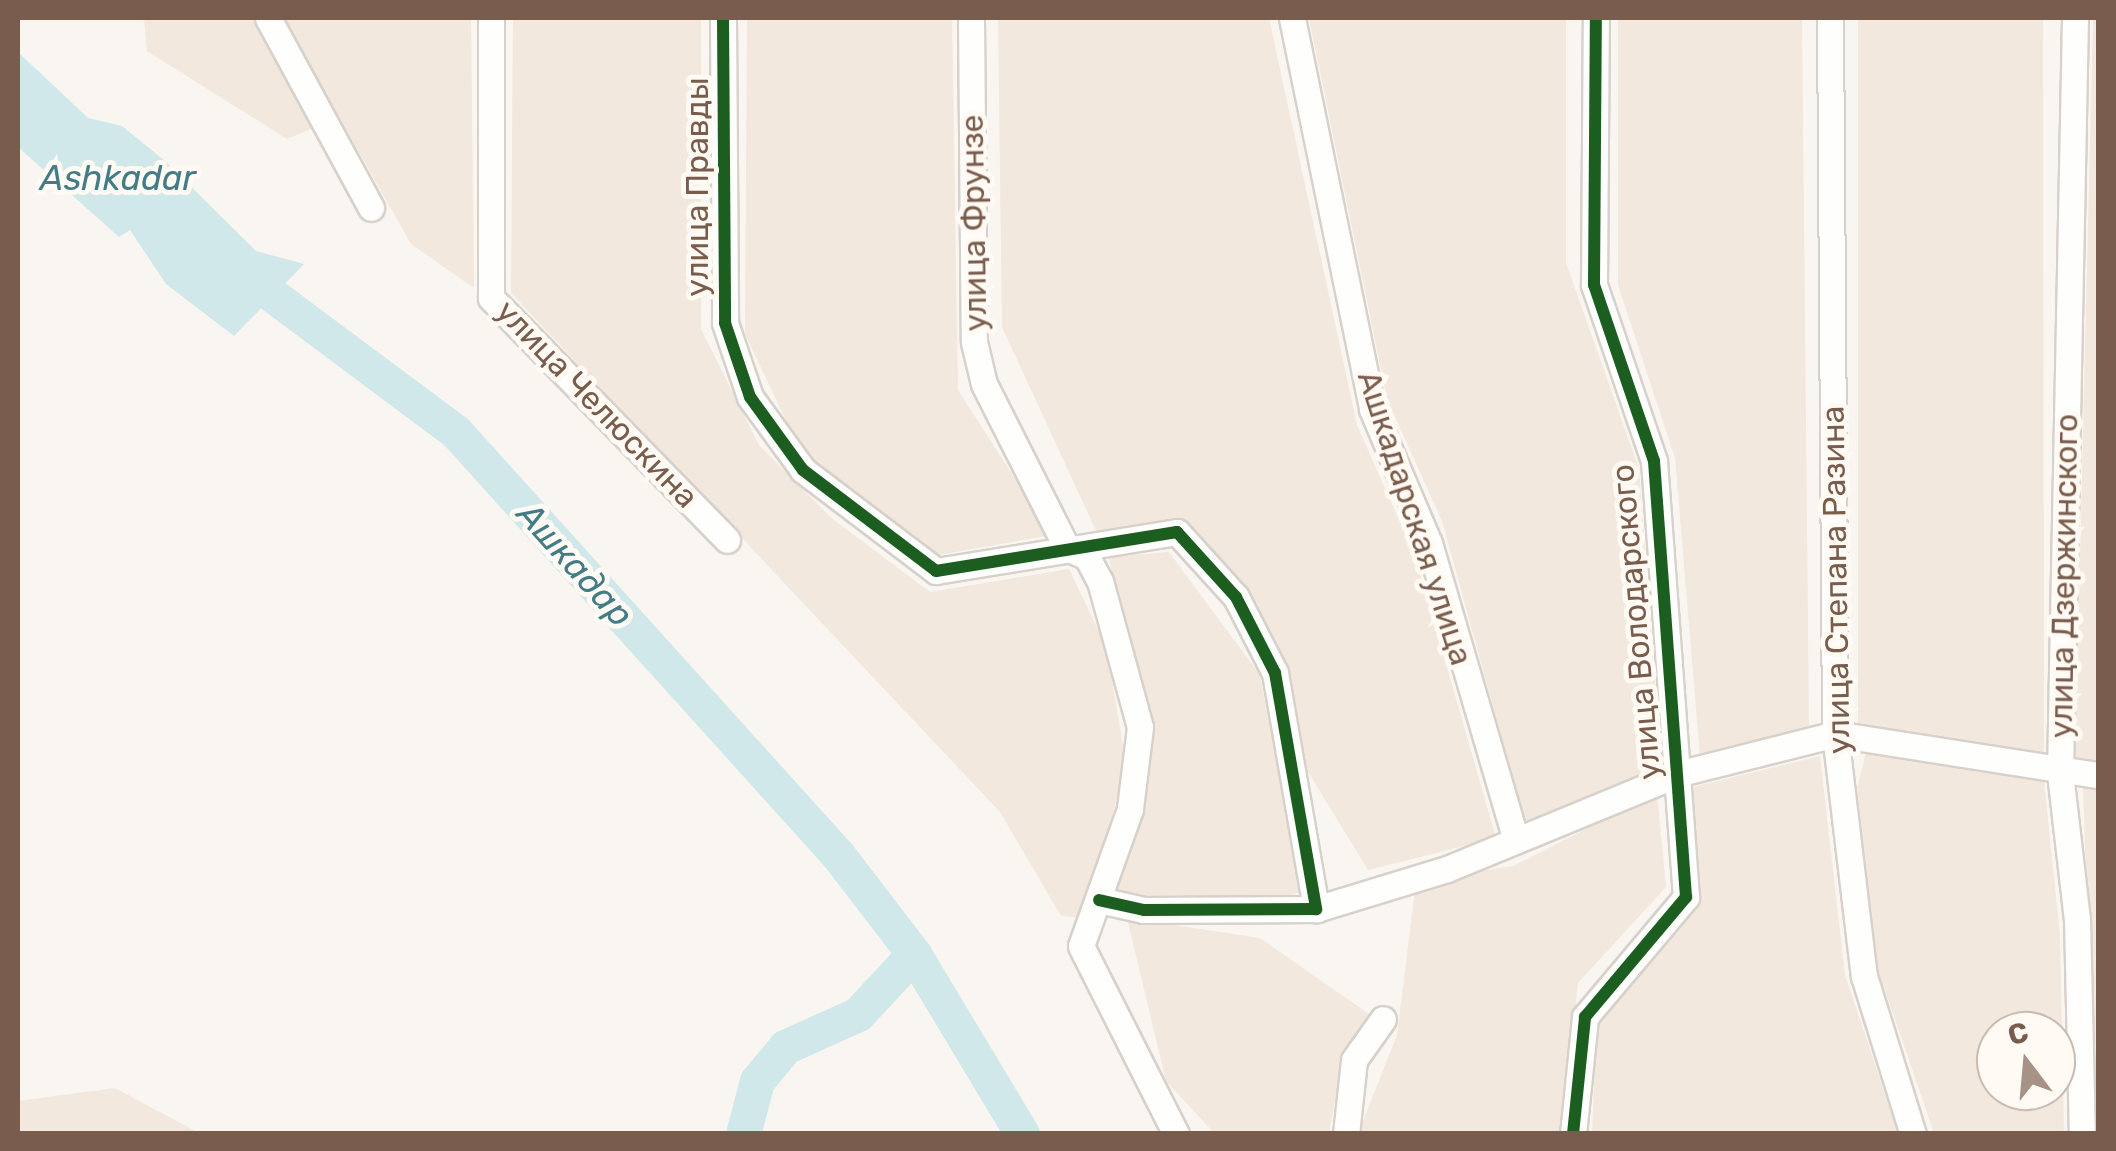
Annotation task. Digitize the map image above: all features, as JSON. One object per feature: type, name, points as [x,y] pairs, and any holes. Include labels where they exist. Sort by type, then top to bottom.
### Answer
[{"type":"street","points":[[268,18],[371,208]]},
{"type":"street","name":"улица Челюскина","points":[[491,18],[491,298],[727,540]]},
{"type":"street","name":"улица Правды","points":[[723,18],[725,324],[750,398],[802,470],[936,570],[1177,532],[1236,597],[1275,673],[1316,909]]},
{"type":"street","name":"улица Фрунзе","points":[[972,18],[974,342],[984,384],[1067,548],[1087,557],[1100,581],[1140,727],[1130,809],[1081,946],[1176,1134]]},
{"type":"street","name":"Ашкадарская улица","points":[[1292,18],[1372,409],[1428,543],[1516,840]]},
{"type":"street","name":"улица Володарского","points":[[1573,1134],[1585,1016],[1686,897],[1654,461],[1594,285],[1596,18]]},
{"type":"street","name":"улица Степана Разина","points":[[1830,18],[1835,734],[1864,976],[1913,1134]]},
{"type":"street","name":"улица Дзержинского","points":[[2075,18],[2060,774],[2077,920],[2082,1134]]},
{"type":"street","points":[[1099,900],[1144,910],[1316,909],[1516,840],[1677,774],[1835,734],[2060,774],[2098,775]]},
{"type":"street","points":[[1346,1134],[1354,1060],[1383,1019]]},
{"type":"shaded area","points":[[144,18],[255,18],[318,126],[287,139],[147,51]]},
{"type":"shaded area","points":[[283,18],[471,18],[474,288],[411,244]]},
{"type":"shaded area","points":[[513,18],[701,18],[701,329],[759,445],[830,517],[930,592],[1069,569],[1107,649],[1126,765],[1084,918],[1061,916],[1000,812],[511,293]]},
{"type":"shaded area","points":[[747,18],[952,18],[958,390],[1051,535],[939,555],[804,458],[745,334]]},
{"type":"shaded area","points":[[998,18],[1269,18],[1357,425],[1415,556],[1496,838],[1368,870],[1296,752],[1285,662],[1187,522],[1098,535],[1002,327]]},
{"type":"shaded area","points":[[1309,18],[1566,18],[1566,263],[1639,469],[1662,772],[1526,826],[1442,521],[1387,399]]},
{"type":"shaded area","points":[[1618,18],[1802,18],[1809,730],[1700,757],[1675,458],[1618,285]]},
{"type":"shaded area","points":[[1858,18],[2043,18],[2044,763],[1858,734]]},
{"type":"shaded area","points":[[2093,18],[2098,18],[2098,765],[2075,764]]},
{"type":"shaded area","points":[[1169,552],[1260,675],[1301,892],[1249,910],[1113,894],[1149,770],[1109,557]]},
{"type":"shaded area","points":[[1866,753],[2044,781],[2060,936],[2062,1011],[1976,1011],[1976,1111],[2064,1111],[2064,1133],[1934,1133],[1878,970],[1857,788]]},
{"type":"shaded area","points":[[1820,756],[1845,975],[1898,1133],[1592,1134],[1596,1028],[1699,907],[1693,787]]},
{"type":"shaded area","points":[[2083,786],[2098,787],[2098,1134],[2095,1133]]},
{"type":"shaded area","points":[[1657,793],[1666,887],[1578,983],[1560,1133],[1358,1134],[1397,1035],[1416,881],[1513,866]]},
{"type":"shaded area","points":[[1127,918],[1260,938],[1376,1019],[1341,1068],[1329,1133],[1214,1133],[1166,1081]]},
{"type":"shaded area","points":[[115,1088],[199,1133],[18,1133],[18,1101]]},
{"type":"water","name":"Ashkadar","points":[[18,52],[88,118],[122,126],[165,161],[256,251],[304,264],[234,336],[166,284],[130,230],[119,237],[18,147]]},
{"type":"waterway","name":"Ашкадар","points":[[236,268],[456,432],[838,855],[914,954],[1022,1134]]},
{"type":"waterway","points":[[743,1134],[757,1081],[785,1047],[858,1014],[914,954]]},
{"type":"cycle path","points":[[723,18],[725,323],[750,397],[803,470],[936,571],[1177,532],[1236,597],[1275,673],[1316,909],[1144,910],[1099,900]]},
{"type":"cycle path","points":[[1573,1134],[1585,1017],[1686,897],[1654,461],[1594,285],[1596,18]]}]
